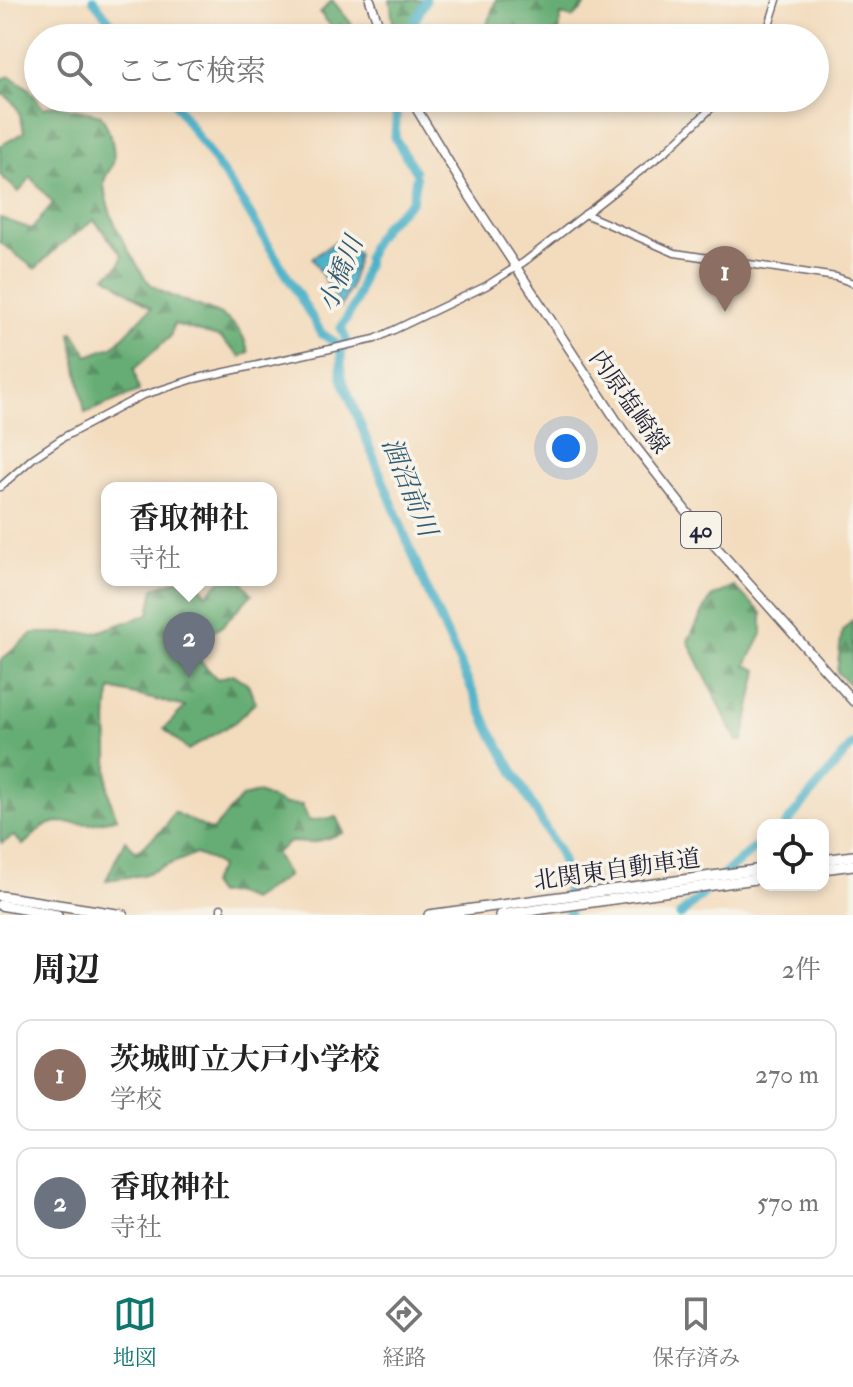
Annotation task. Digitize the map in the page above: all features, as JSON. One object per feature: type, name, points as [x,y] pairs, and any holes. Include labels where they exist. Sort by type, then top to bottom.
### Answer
[{"type":"highway","points":[[829,859],[853,856]]},
{"type":"highway","points":[[829,868],[853,865]]},
{"type":"highway","name":"北関東自動車道","points":[[500,915],[740,877],[757,871]]},
{"type":"highway","name":"北関東自動車道","points":[[429,915],[740,877],[757,878]]},
{"type":"highway","points":[[0,896],[123,915]]},
{"type":"highway","points":[[0,905],[57,915]]},
{"type":"main road","points":[[370,0],[378,24]]},
{"type":"main road","name":"内原塩崎線","points":[[419,112],[606,408],[710,541],[853,701]]},
{"type":"street","points":[[769,24],[777,0]]},
{"type":"street","points":[[0,487],[56,442],[141,396],[194,379],[352,345],[403,328],[516,268],[681,139],[708,112]]},
{"type":"street","points":[[585,214],[675,253],[836,277],[853,283]]},
{"type":"green space","points":[[332,0],[352,24],[329,24],[320,13]]},
{"type":"green space","points":[[390,0],[421,0],[412,24],[393,24]]},
{"type":"green space","points":[[496,0],[588,0],[572,18],[561,15],[560,24],[487,24]]},
{"type":"green space","points":[[10,76],[24,85],[24,112],[87,112],[101,115],[114,151],[113,163],[104,182],[109,209],[143,275],[164,293],[222,316],[242,335],[249,352],[240,357],[221,338],[174,324],[170,337],[134,369],[139,391],[85,413],[71,333],[88,356],[114,346],[151,308],[106,276],[120,264],[122,255],[94,220],[35,269],[0,242],[0,218],[32,229],[53,203],[31,177],[19,192],[0,175],[0,146],[24,132],[17,109],[0,93],[0,80]]},
{"type":"green space","points":[[201,586],[207,594],[216,586],[246,586],[252,594],[222,626],[189,648],[217,679],[233,674],[247,683],[256,702],[235,722],[188,750],[164,729],[185,707],[111,689],[107,718],[108,783],[117,818],[91,824],[57,822],[44,826],[23,845],[14,836],[2,843],[0,661],[33,633],[95,633],[149,614],[154,588]]},
{"type":"green space","points":[[734,587],[762,613],[762,634],[746,665],[758,670],[743,741],[737,741],[688,641],[711,597]]},
{"type":"green space","points":[[853,620],[853,688],[837,672],[842,631]]},
{"type":"green space","points":[[258,793],[283,804],[302,805],[309,821],[336,817],[344,833],[312,843],[290,842],[275,853],[288,876],[251,900],[232,893],[217,894],[210,884],[220,867],[195,854],[143,875],[106,880],[125,840],[137,852],[165,827],[174,812],[212,831],[242,797]]},
{"type":"water","points":[[338,240],[343,247],[350,243],[358,254],[350,289],[341,307],[312,258]]},
{"type":"waterway","name":"涸沼前川","points":[[93,0],[113,24]]},
{"type":"waterway","name":"小橋川","points":[[414,24],[426,0]]},
{"type":"waterway","name":"涸沼前川","points":[[181,112],[242,201],[322,334],[339,347],[341,376],[427,590],[490,730],[560,854],[566,876],[569,915]]},
{"type":"waterway","name":"小橋川","points":[[396,112],[395,138],[415,171]]},
{"type":"waterway","name":"小橋川","points":[[342,351],[346,339],[341,328],[356,302],[371,246],[384,226],[412,201],[416,178]]},
{"type":"waterway","points":[[790,819],[853,744]]},
{"type":"waterway","points":[[680,915],[757,847]]},
{"type":"place","name":"茨城町立大戸小学校","points":[[725,312]]},
{"type":"place","name":"香取神社","points":[[189,678]]}]
